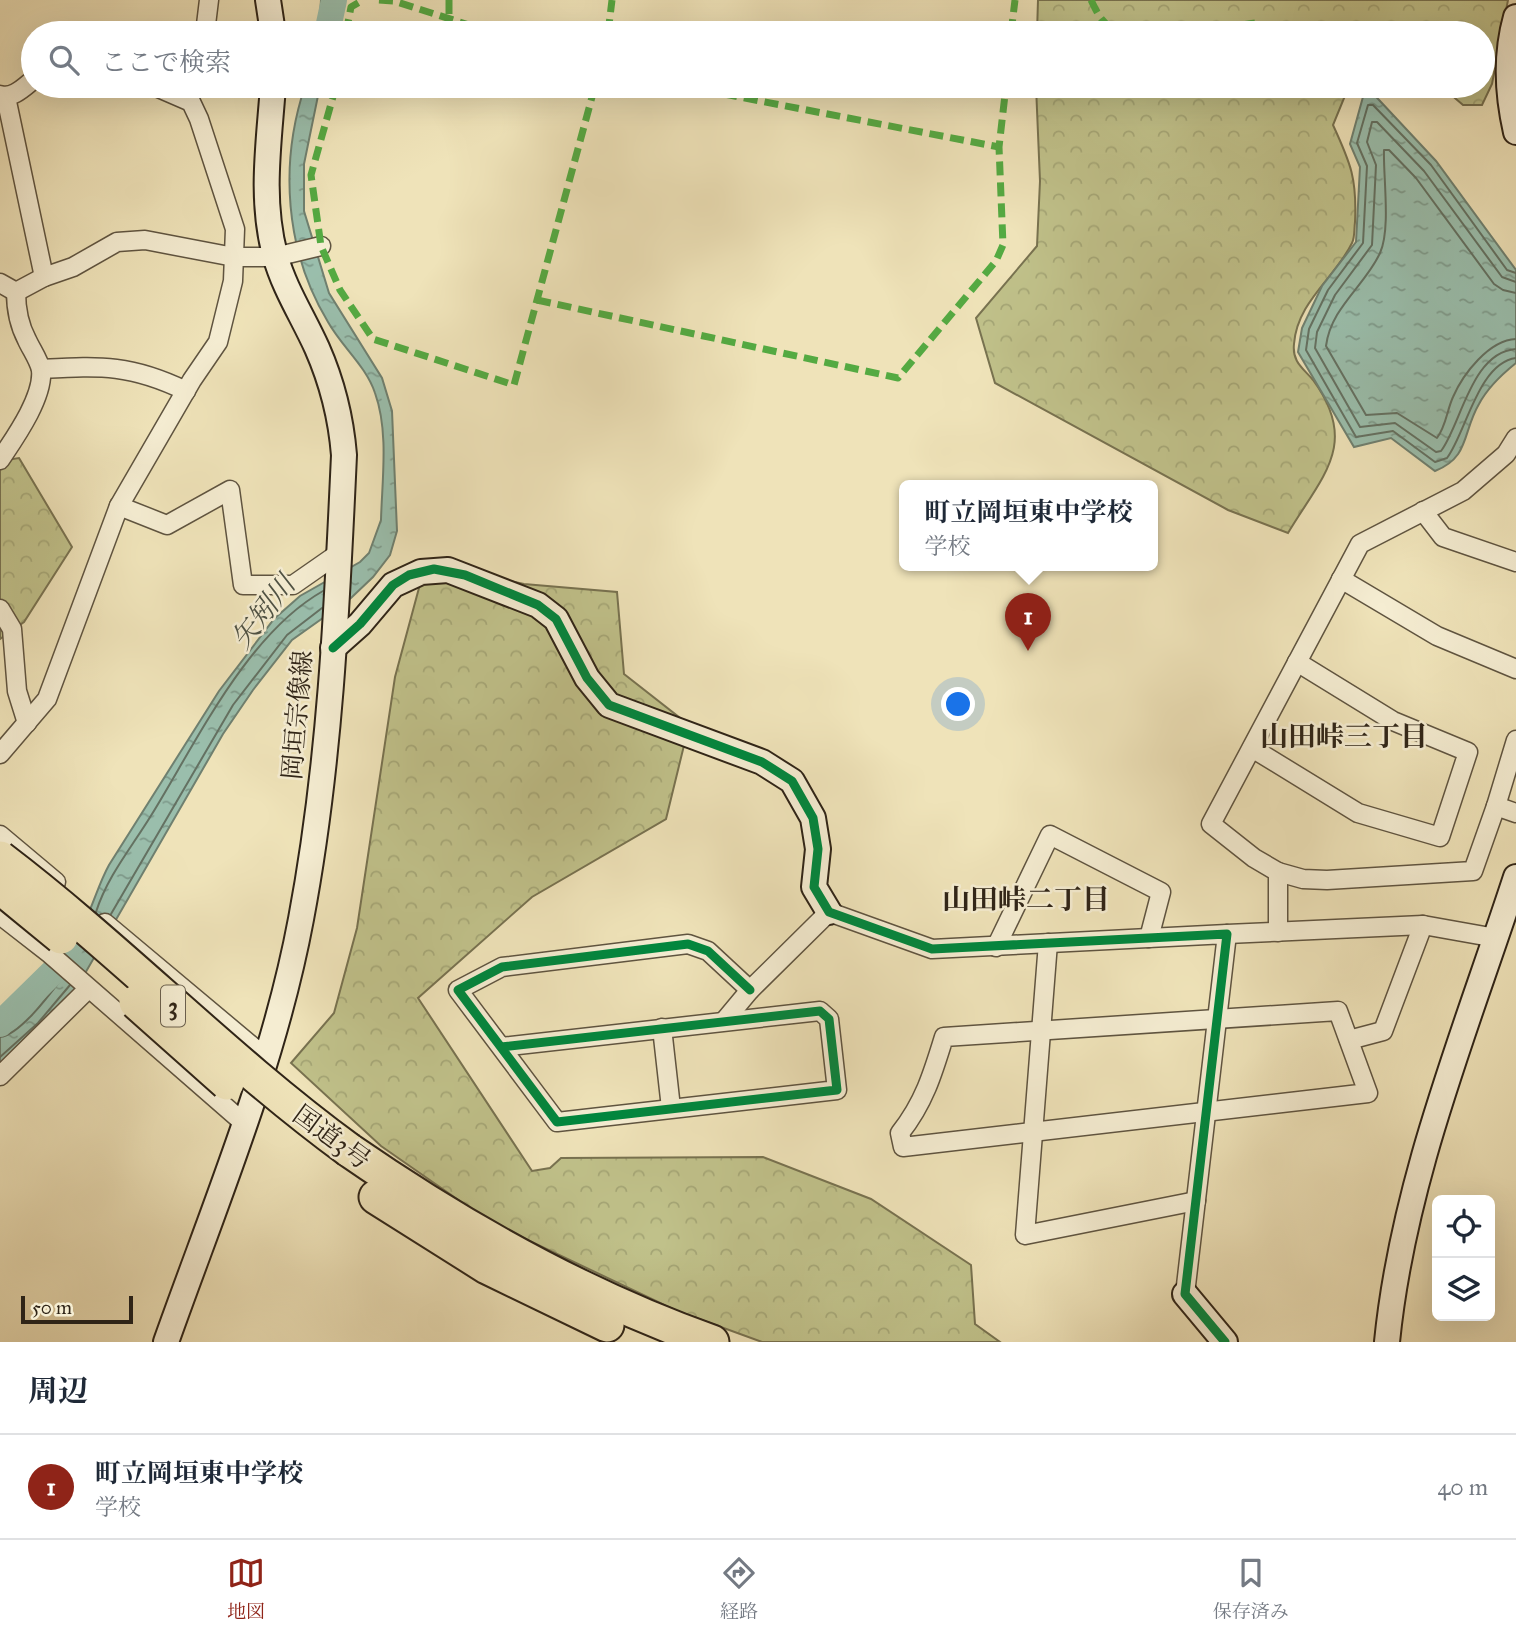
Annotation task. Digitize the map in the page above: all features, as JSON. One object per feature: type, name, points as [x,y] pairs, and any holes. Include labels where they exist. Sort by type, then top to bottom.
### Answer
[{"type":"highway","name":"国道3号","points":[[0,858],[118,956],[341,1158],[425,1201],[586,1291],[712,1342]]},
{"type":"highway","name":"国道3号","points":[[0,887],[87,957],[186,1049],[341,1158],[487,1267],[569,1309],[648,1342]]},
{"type":"street","points":[[206,21],[209,0]]},
{"type":"street","points":[[268,0],[271,21]]},
{"type":"street","points":[[1516,18],[1509,41],[1507,71],[1516,132]]},
{"type":"street","points":[[21,86],[3,96],[44,277]]},
{"type":"street","points":[[0,754],[47,699],[119,506],[218,342],[233,281],[235,229],[194,98]]},
{"type":"street","name":"岡垣宗像線","points":[[166,1342],[245,1124],[265,1057],[301,920],[327,734],[344,456],[337,404],[317,349],[275,257],[265,199],[272,98]]},
{"type":"street","points":[[0,460],[31,407],[41,369],[25,337],[8,287],[73,267],[117,242],[131,240],[234,257],[275,257],[321,246]]},
{"type":"street","points":[[41,369],[105,366],[152,374],[186,391]]},
{"type":"street","points":[[1516,438],[1509,459],[1463,491],[1360,544],[1211,824],[1254,858],[1278,872],[1303,879],[1327,880],[1473,871],[1516,740]]},
{"type":"street","points":[[119,506],[167,525],[230,490],[243,585],[293,585],[338,558]]},
{"type":"street","points":[[1423,511],[1443,537],[1516,562]]},
{"type":"street","points":[[333,648],[360,624],[393,585],[421,572],[448,570],[538,605],[556,619],[591,685],[609,705],[762,762],[792,781],[813,818],[818,849],[814,887],[829,912],[932,950],[1423,925],[1496,938]]},
{"type":"street","points":[[1341,579],[1437,636],[1516,669]]},
{"type":"street","points":[[0,610],[12,629],[17,691],[27,723]]},
{"type":"street","points":[[1252,748],[1358,813],[1440,837],[1468,752],[1393,721],[1297,662]]},
{"type":"street","points":[[1496,807],[1516,813]]},
{"type":"street","points":[[0,835],[265,1057]]},
{"type":"street","points":[[996,947],[1050,835],[1161,892],[1149,938]]},
{"type":"street","points":[[1278,872],[1278,932]]},
{"type":"street","points":[[1387,1342],[1393,1285],[1408,1211],[1436,1116],[1516,877]]},
{"type":"street","points":[[725,1020],[750,990],[829,912]]},
{"type":"street","points":[[0,915],[50,954],[88,990],[245,1124]]},
{"type":"street","points":[[1349,1040],[1383,1031],[1423,925]]},
{"type":"street","points":[[1225,1342],[1185,1294],[1227,934]]},
{"type":"street","points":[[1048,943],[1024,1235],[1196,1201]]},
{"type":"street","points":[[501,1047],[820,1011],[829,1019],[837,1090],[557,1122],[458,990],[502,967],[688,944],[708,951],[750,990]]},
{"type":"street","points":[[0,1076],[88,990]]},
{"type":"street","points":[[1338,1011],[1349,1040],[1368,1093],[903,1147],[900,1133],[915,1115],[928,1090],[944,1037],[1338,1011]]},
{"type":"street","points":[[662,1028],[671,1108]]},
{"type":"green space","points":[[1038,0],[1508,0],[1495,68],[1495,21],[1037,21]]},
{"type":"green space","points":[[1037,98],[1344,98],[1333,125],[1354,183],[1354,238],[1345,256],[1302,315],[1294,344],[1296,360],[1327,403],[1334,423],[1335,442],[1323,476],[1288,533],[1228,510],[995,383],[976,318],[1037,246],[1040,181]]},
{"type":"green space","points":[[1455,98],[1485,98],[1482,105],[1463,105]]},
{"type":"green space","points":[[19,458],[72,547],[24,622],[0,639],[0,461]]},
{"type":"green space","points":[[426,562],[524,584],[617,592],[624,674],[689,725],[666,819],[532,897],[418,998],[532,1171],[550,1168],[561,1158],[763,1157],[871,1199],[971,1265],[975,1324],[1000,1342],[762,1342],[677,1311],[490,1222],[381,1146],[291,1063],[334,1013],[357,928],[395,677]]},
{"type":"water","points":[[321,0],[333,0],[332,21],[320,21]]},
{"type":"water","points":[[302,98],[318,98],[304,164],[304,211],[329,293],[382,378],[392,411],[397,531],[390,555],[373,577],[351,598],[292,640],[253,690],[223,734],[72,996],[0,1066],[0,1033],[37,997],[66,956],[87,918],[109,865],[219,691],[274,619],[300,596],[360,562],[369,553],[381,520],[383,440],[375,393],[366,374],[328,322],[314,295],[295,237],[290,176]]},
{"type":"water","points":[[1363,98],[1377,98],[1436,161],[1516,270],[1516,363],[1495,382],[1483,398],[1464,443],[1454,459],[1435,471],[1391,438],[1354,447],[1298,352],[1302,328],[1322,286],[1356,242],[1360,167],[1350,144]]},
{"type":"waterway","name":"矢矧川","points":[[330,21],[334,0]]},
{"type":"waterway","name":"矢矧川","points":[[0,1024],[55,970],[75,939]]},
{"type":"marked path","points":[[348,21],[351,7],[363,0]]},
{"type":"marked path","points":[[379,0],[394,1],[456,21]]},
{"type":"marked path","points":[[449,0],[449,18]]},
{"type":"marked path","points":[[609,21],[612,0]]},
{"type":"marked path","points":[[1012,21],[1015,0]]},
{"type":"marked path","points":[[1091,0],[1103,21]]},
{"type":"marked path","points":[[333,98],[311,175],[321,246],[340,290],[373,339],[514,385],[592,98]]},
{"type":"marked path","points":[[744,98],[999,147]]},
{"type":"marked path","points":[[537,300],[898,378],[996,261],[1003,245],[999,147],[1005,98]]},
{"type":"cycle path","points":[[333,648],[360,624],[393,585],[409,575],[434,569],[465,575],[538,605],[556,619],[587,678],[609,705],[762,762],[792,781],[813,818],[818,849],[814,887],[829,912],[932,949],[1227,934],[1185,1294],[1225,1342]]},
{"type":"cycle path","points":[[501,1047],[820,1011],[829,1019],[837,1090],[557,1122],[458,990],[502,967],[688,944],[708,951],[750,990]]},
{"type":"place","name":"町立岡垣東中学校","points":[[1028,651]]},
{"type":"district","name":"山田峠三丁目","points":[[1344,736]]},
{"type":"district","name":"山田峠二丁目","points":[[1026,899]]}]
